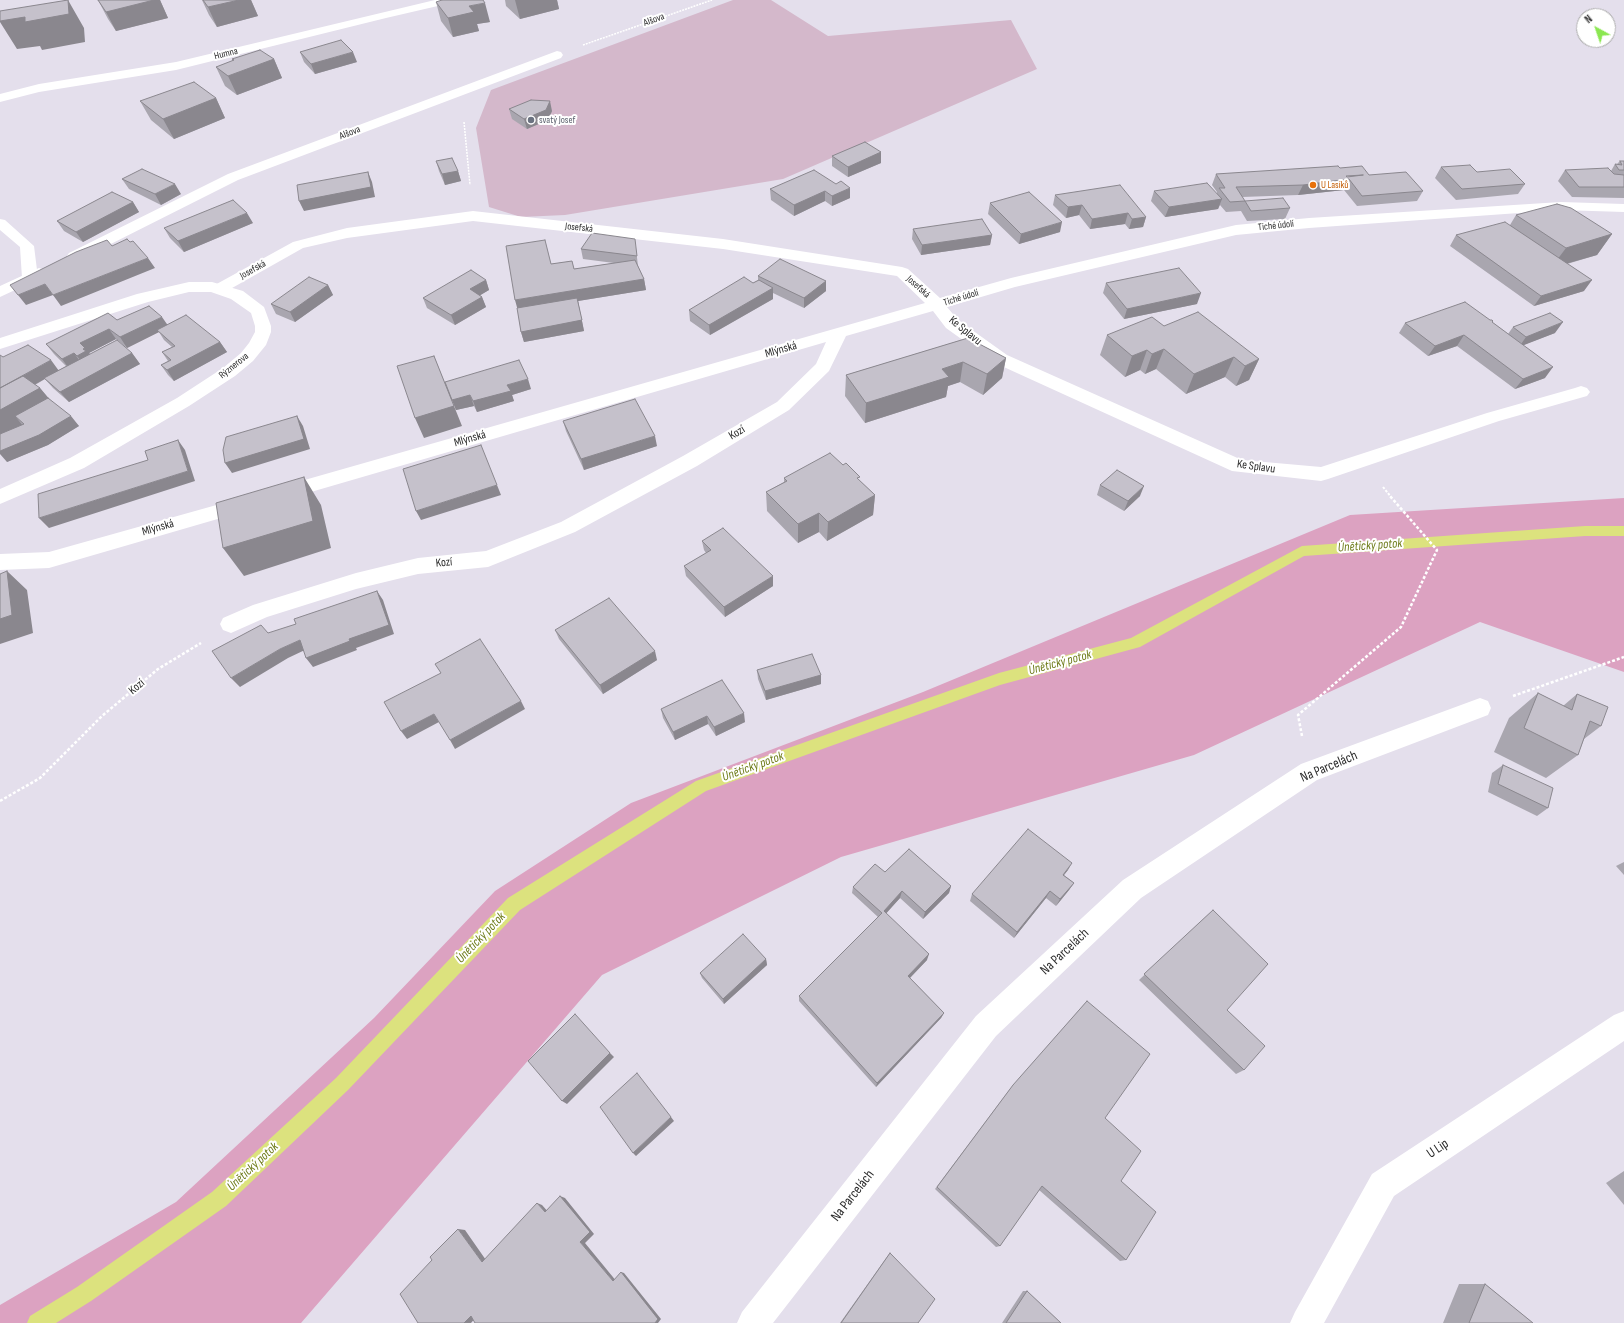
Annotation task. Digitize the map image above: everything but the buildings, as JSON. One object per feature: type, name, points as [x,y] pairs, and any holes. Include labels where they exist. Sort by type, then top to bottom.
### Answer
[{"type":"street","name":"Humna","points":[[0,98],[40,88],[176,66],[386,14],[451,0]]},
{"type":"street","name":"Alšova","points":[[65,260],[233,177],[557,55]]},
{"type":"street","name":"Tiché údolí","points":[[938,305],[1011,283],[1236,230],[1309,223],[1561,206],[1624,208]]},
{"type":"street","name":"Josefská","points":[[219,289],[298,245],[346,233],[473,216],[723,244],[902,272],[938,305]]},
{"type":"street","points":[[0,292],[51,267]]},
{"type":"street","name":"Rýznerova","points":[[0,344],[176,289],[201,287],[219,289],[243,298],[254,306],[261,315],[263,332],[258,344],[247,358],[184,402],[128,435],[53,474],[0,497]]},
{"type":"street","name":"Mlýnská","points":[[0,562],[49,560],[938,305]]},
{"type":"street","name":"Ke Splavu","points":[[938,305],[952,324],[1001,359],[1239,466],[1321,474],[1493,417],[1581,392]]},
{"type":"street","name":"Kozí","points":[[231,624],[260,611],[356,581],[418,566],[488,559],[568,527],[690,460],[783,406],[823,367],[839,333]]},
{"type":"street","name":"Na Parcelách","points":[[753,1323],[986,1026],[1132,889],[1309,772],[1480,708]]},
{"type":"street","name":"U Lip","points":[[1306,1323],[1383,1185],[1624,1025]]},
{"type":"lane","points":[[0,223],[27,246],[30,278]]},
{"type":"path","name":"Alšova","points":[[557,55],[712,0]]},
{"type":"path","points":[[473,216],[463,117],[480,84]]},
{"type":"path","points":[[1309,772],[1298,715],[1401,627],[1437,550],[1360,461]]},
{"type":"path","name":"Kozí","points":[[0,801],[40,778],[102,716],[158,668],[231,624]]},
{"type":"path","points":[[1480,708],[1624,657]]},
{"type":"shaded area","points":[[733,0],[771,0],[828,36],[1011,20],[1037,69],[783,179],[565,215],[521,217],[489,207],[476,128],[491,90]]},
{"type":"shaded area","points":[[1624,498],[1624,672],[1480,622],[1194,755],[841,857],[602,975],[301,1323],[0,1323],[0,1305],[176,1202],[374,1018],[495,891],[631,803],[923,692],[1350,515]]},
{"type":"waterway","name":"Únětický potok","points":[[37,1323],[84,1294],[219,1199],[342,1084],[514,904],[701,786],[999,679],[1135,643],[1302,551],[1585,531],[1624,531]]},
{"type":"place","name":"svatý Josef","points":[[531,120]]},
{"type":"place","name":"U Lasíků","points":[[1313,185]]}]
